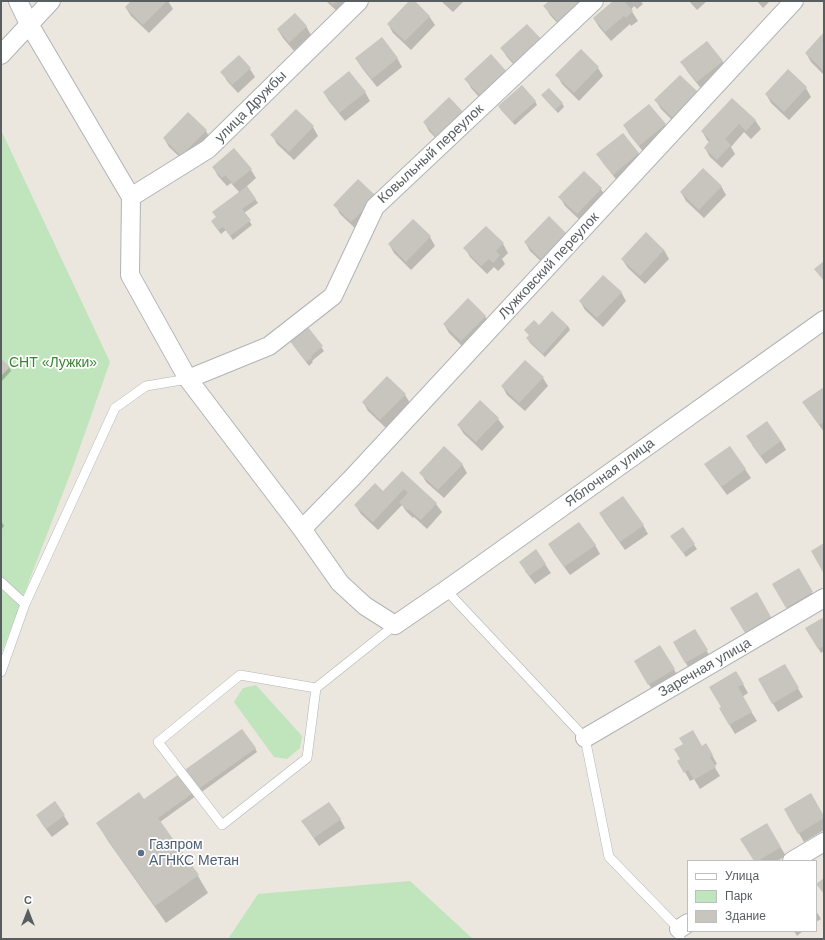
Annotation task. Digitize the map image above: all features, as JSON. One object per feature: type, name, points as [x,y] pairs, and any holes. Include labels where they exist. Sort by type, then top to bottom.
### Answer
[{"type":"street","points":[[18,1],[29,24],[130,197],[130,275],[188,379],[302,529],[340,583],[366,606],[395,625]]},
{"type":"street","points":[[1,55],[51,1]]},
{"type":"street","name":"улица Дружбы","points":[[130,197],[208,149],[359,1]]},
{"type":"street","name":"Ковыльный переулок","points":[[188,379],[269,346],[333,296],[375,207],[594,1]]},
{"type":"street","name":"Лужковский переулок","points":[[302,529],[352,478],[794,1]]},
{"type":"street","name":"Яблочная улица","points":[[395,625],[824,320]]},
{"type":"street","name":"Заречная улица","points":[[585,738],[824,598]]},
{"type":"street","points":[[794,860],[824,842]]},
{"type":"lane","points":[[1,672],[25,604],[115,408],[146,386],[188,379]]},
{"type":"lane","points":[[1,582],[25,604]]},
{"type":"lane","points":[[446,590],[585,738],[609,857],[682,930]]},
{"type":"lane","points":[[316,688],[240,675],[158,742],[222,825],[307,758],[316,688],[395,625]]},
{"type":"green space","name":"СНТ «Лужки»","points":[[1,130],[110,362],[74,464],[1,654]]},
{"type":"green space","points":[[256,685],[302,736],[300,748],[287,759],[274,757],[234,702],[243,688]]},
{"type":"green space","points":[[410,881],[473,939],[228,939],[258,894]]},
{"type":"building","points":[[131,1],[167,1],[143,25],[125,7]]},
{"type":"building","points":[[329,1],[337,1],[333,5]]},
{"type":"building","points":[[409,1],[415,1],[430,16],[405,41],[387,24]]},
{"type":"building","points":[[549,1],[586,1],[561,25],[543,6]]},
{"type":"building","points":[[613,1],[624,1],[633,11],[626,18],[624,16],[605,32],[593,18]]},
{"type":"building","points":[[295,13],[307,26],[289,43],[277,29]]},
{"type":"building","points":[[527,24],[544,42],[518,67],[500,48]]},
{"type":"building","points":[[824,32],[824,71],[805,53]]},
{"type":"building","points":[[382,37],[398,58],[372,79],[355,58]]},
{"type":"building","points":[[707,41],[723,61],[697,82],[680,62]]},
{"type":"building","points":[[581,49],[599,67],[574,93],[555,75]]},
{"type":"building","points":[[491,54],[508,73],[482,97],[464,79]]},
{"type":"building","points":[[239,55],[251,68],[232,85],[220,72]]},
{"type":"building","points":[[788,69],[807,87],[784,112],[765,94]]},
{"type":"building","points":[[349,71],[366,92],[339,113],[323,92]]},
{"type":"building","points":[[680,75],[698,92],[673,118],[654,100]]},
{"type":"building","points":[[522,85],[536,101],[512,122],[498,106]]},
{"type":"building","points":[[549,88],[563,103],[555,110],[541,95]]},
{"type":"building","points":[[449,97],[467,116],[440,141],[423,122]]},
{"type":"building","points":[[732,98],[756,120],[746,131],[739,124],[725,139],[731,145],[717,160],[704,148],[710,140],[701,131]]},
{"type":"building","points":[[649,104],[666,124],[639,146],[623,125]]},
{"type":"building","points":[[296,109],[314,126],[289,152],[270,135]]},
{"type":"building","points":[[188,112],[207,130],[181,156],[163,138]]},
{"type":"building","points":[[623,133],[639,153],[613,175],[596,154]]},
{"type":"building","points":[[234,148],[252,169],[233,184],[225,175],[222,178],[212,167]]},
{"type":"building","points":[[703,168],[722,186],[699,210],[680,192]]},
{"type":"building","points":[[584,171],[602,188],[577,214],[558,197]]},
{"type":"building","points":[[358,179],[377,197],[351,222],[333,205]]},
{"type":"building","points":[[247,186],[256,199],[242,209],[251,220],[230,236],[223,227],[218,230],[211,221],[216,217],[212,212]]},
{"type":"building","points":[[549,216],[567,234],[542,260],[524,242]]},
{"type":"building","points":[[413,219],[431,236],[406,262],[388,244]]},
{"type":"building","points":[[486,226],[504,243],[496,251],[500,255],[493,263],[489,259],[481,266],[463,248]]},
{"type":"building","points":[[646,232],[664,250],[640,276],[621,259]]},
{"type":"building","points":[[824,261],[824,281],[814,269]]},
{"type":"building","points":[[603,275],[622,292],[597,318],[579,301]]},
{"type":"building","points":[[468,298],[486,316],[461,341],[443,324]]},
{"type":"building","points":[[552,311],[568,326],[543,354],[526,338],[529,335],[524,330],[534,320],[539,325]]},
{"type":"building","points":[[307,326],[323,346],[306,362],[289,340]]},
{"type":"building","points":[[1,359],[10,367],[1,376]]},
{"type":"building","points":[[525,360],[544,377],[519,403],[501,386]]},
{"type":"building","points":[[387,376],[406,394],[380,420],[362,402]]},
{"type":"building","points":[[824,387],[824,422],[819,425],[802,402]]},
{"type":"building","points":[[480,400],[499,418],[476,442],[457,425]]},
{"type":"building","points":[[767,421],[781,441],[760,456],[746,436]]},
{"type":"building","points":[[444,446],[463,464],[438,490],[419,473]]},
{"type":"building","points":[[730,446],[746,469],[721,487],[704,464]]},
{"type":"building","points":[[402,471],[437,503],[421,520],[399,502],[408,493],[404,489],[373,522],[354,505],[375,483],[383,491]]},
{"type":"building","points":[[623,496],[644,525],[620,542],[599,513]]},
{"type":"building","points":[[579,522],[596,545],[564,567],[548,544]]},
{"type":"building","points":[[683,527],[695,544],[683,553],[670,536]]},
{"type":"building","points":[[824,543],[824,574],[811,551]]},
{"type":"building","points":[[536,549],[546,564],[529,576],[519,562]]},
{"type":"building","points":[[799,568],[813,592],[786,608],[772,584]]},
{"type":"building","points":[[757,592],[771,617],[745,633],[730,608]]},
{"type":"building","points":[[824,617],[824,646],[818,649],[805,628]]},
{"type":"building","points":[[695,629],[708,650],[685,663],[673,642]]},
{"type":"building","points":[[660,645],[675,669],[648,685],[634,661]]},
{"type":"building","points":[[785,664],[799,688],[772,704],[758,679]]},
{"type":"building","points":[[736,671],[744,684],[738,687],[752,712],[729,725],[719,708],[721,707],[709,687]]},
{"type":"building","points":[[242,729],[256,748],[158,818],[199,875],[155,906],[96,823],[139,792],[144,799]]},
{"type":"building","points":[[693,730],[702,746],[706,743],[713,755],[710,757],[716,767],[694,780],[688,770],[684,773],[677,761],[680,759],[674,749],[683,744],[679,738]]},
{"type":"building","points":[[811,793],[824,818],[798,834],[784,809]]},
{"type":"building","points":[[55,801],[65,815],[46,829],[36,815]]},
{"type":"building","points":[[329,802],[341,819],[314,838],[301,821]]},
{"type":"building","points":[[767,823],[781,847],[760,860],[753,860],[740,839]]},
{"type":"building","points":[[824,878],[824,894],[817,885],[817,883]]},
{"type":"place","name":"Газпром АГНКС Метан","points":[[141,853]]}]
